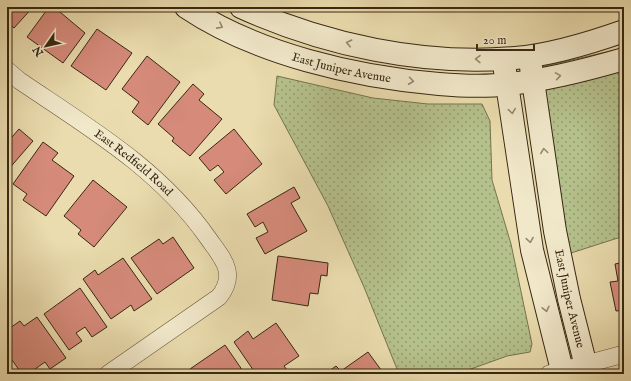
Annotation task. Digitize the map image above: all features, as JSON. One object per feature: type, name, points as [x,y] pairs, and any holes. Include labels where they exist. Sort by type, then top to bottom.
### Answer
[{"type":"street","name":"East Juniper Avenue","points":[[186,7],[231,32],[270,48],[349,71],[454,85],[520,83]]},
{"type":"street","name":"East Juniper Avenue","points":[[241,7],[273,21],[318,36],[398,53],[451,59],[517,57],[532,250],[558,373]]},
{"type":"street","points":[[517,57],[606,37],[624,31]]},
{"type":"street","points":[[520,83],[568,74],[624,59]]},
{"type":"street","name":"East Redfield Road","points":[[7,70],[20,81],[121,149],[163,184],[192,216],[222,259],[228,275],[228,283],[225,290],[212,302],[108,374]]},
{"type":"street","name":"East Juniper Avenue","points":[[520,83],[569,299],[587,369]]},
{"type":"street","points":[[558,373],[587,369],[624,354]]},
{"type":"green space","points":[[624,48],[624,236],[568,254],[532,69]]},
{"type":"green space","points":[[277,76],[373,98],[428,104],[482,104],[490,121],[492,180],[511,244],[532,344],[530,352],[507,356],[457,374],[399,374],[364,287],[328,206],[274,105]]},
{"type":"building","points":[[7,7],[33,7],[14,28],[7,22]]},
{"type":"building","points":[[49,7],[54,7],[85,33],[63,63],[27,37]]},
{"type":"building","points":[[97,29],[132,53],[106,90],[71,66]]},
{"type":"building","points":[[147,56],[180,82],[148,125],[132,112],[139,102],[122,89]]},
{"type":"building","points":[[193,84],[204,94],[199,100],[222,119],[190,156],[172,141],[174,138],[158,124]]},
{"type":"building","points":[[19,129],[33,141],[7,171],[7,133],[12,137]]},
{"type":"building","points":[[234,129],[262,164],[226,194],[214,180],[224,172],[218,165],[210,171],[199,158]]},
{"type":"building","points":[[43,142],[58,153],[52,160],[74,176],[46,216],[23,200],[27,194],[13,184]]},
{"type":"building","points":[[93,180],[127,207],[94,247],[78,234],[81,230],[64,216]]},
{"type":"building","points":[[294,187],[300,198],[291,203],[307,231],[265,254],[256,238],[268,232],[263,222],[255,227],[247,214]]},
{"type":"building","points":[[173,237],[194,268],[157,294],[131,258],[159,239],[163,244]]},
{"type":"building","points":[[278,256],[328,263],[327,276],[321,275],[318,294],[310,293],[308,306],[272,300]]},
{"type":"building","points":[[123,258],[152,299],[134,311],[131,305],[111,319],[83,279],[95,270],[98,275]]},
{"type":"building","points":[[624,262],[624,310],[616,311],[610,282],[618,281],[615,264]]},
{"type":"building","points":[[80,288],[107,327],[92,337],[85,327],[76,333],[82,341],[69,350],[44,314]]},
{"type":"building","points":[[37,317],[66,358],[50,369],[45,362],[28,374],[22,374],[7,353],[7,330],[20,321],[24,326]]},
{"type":"building","points":[[276,323],[299,356],[284,366],[290,374],[256,374],[234,342],[248,331],[253,339]]},
{"type":"building","points":[[225,345],[245,374],[194,374],[190,369]]},
{"type":"building","points":[[368,352],[384,374],[325,374],[336,366],[341,371]]}]
